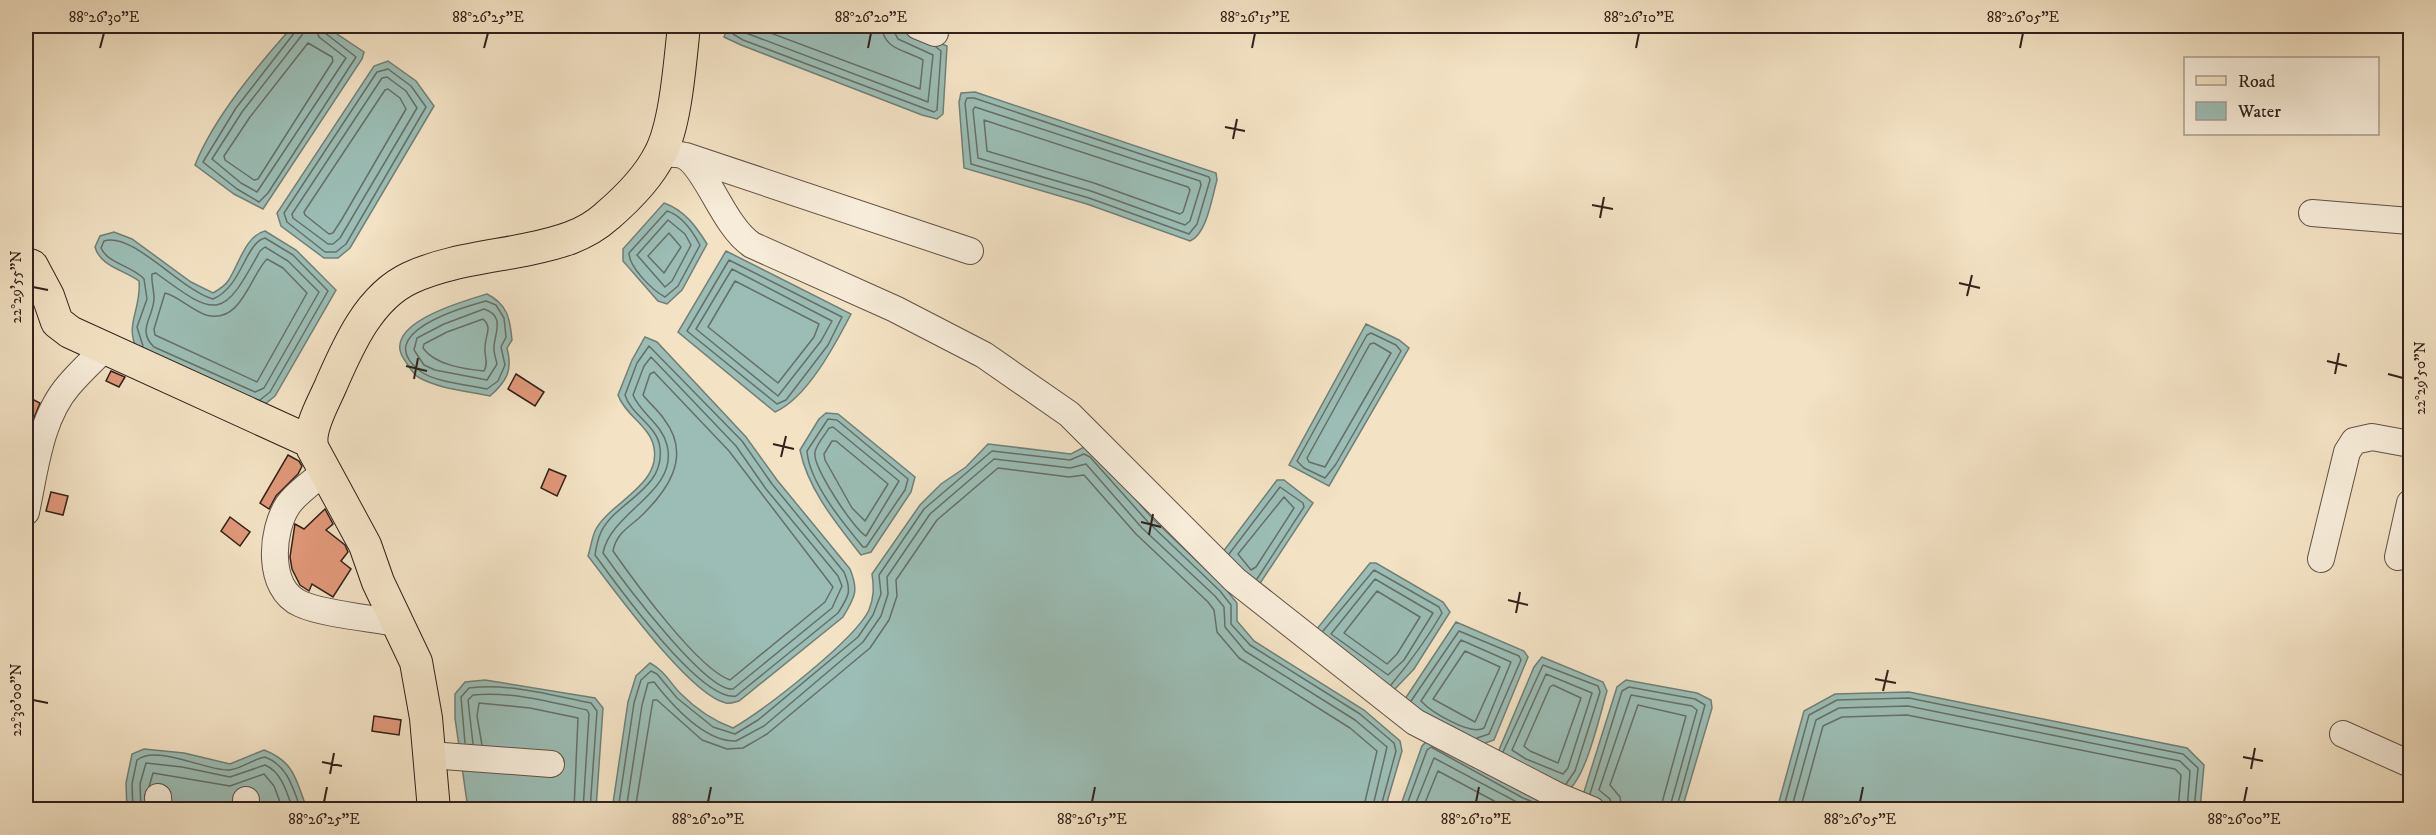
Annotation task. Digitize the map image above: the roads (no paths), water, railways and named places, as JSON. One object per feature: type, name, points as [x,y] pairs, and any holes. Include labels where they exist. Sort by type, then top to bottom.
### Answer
[{"type":"main road","points":[[311,442],[348,346],[381,300],[409,278],[439,268],[551,245],[590,229],[673,155],[670,122],[684,26]]},
{"type":"main road","points":[[26,264],[32,266],[48,296],[57,322],[70,332],[311,442],[365,545],[396,622],[416,662],[430,755],[434,810]]},
{"type":"street","points":[[673,155],[970,251]]},
{"type":"street","points":[[673,155],[696,166],[741,238],[895,309],[984,355],[1069,414],[1235,580],[1415,722],[1558,796],[1592,810]]},
{"type":"street","points":[[2312,213],[2410,221]]},
{"type":"street","points":[[26,512],[47,423],[58,399],[105,348]]},
{"type":"street","points":[[2321,559],[2347,452],[2354,441],[2372,437],[2410,444]]},
{"type":"street","points":[[326,471],[289,503],[282,515],[274,546],[277,576],[287,592],[301,604],[396,622]]},
{"type":"street","points":[[2398,557],[2410,503]]},
{"type":"street","points":[[2343,734],[2410,764]]},
{"type":"street","points":[[430,755],[551,764]]},
{"type":"water","points":[[293,26],[325,26],[364,52],[362,59],[263,209],[234,194],[195,165],[225,110]]},
{"type":"water","points":[[728,26],[898,26],[947,46],[943,114],[937,119],[922,115],[741,45],[724,37]]},
{"type":"water","points":[[388,61],[416,81],[434,106],[350,248],[338,258],[324,258],[281,226],[277,213],[374,66]]},
{"type":"water","points":[[975,92],[1216,173],[1217,180],[1211,205],[1201,231],[1190,241],[1087,204],[964,168],[959,102],[961,93]]},
{"type":"water","points":[[664,203],[689,219],[707,244],[682,290],[667,304],[658,301],[623,261],[623,249]]},
{"type":"water","points":[[265,231],[296,250],[336,290],[275,396],[260,408],[137,349],[132,332],[139,281],[107,263],[95,247],[100,236],[114,232],[132,239],[191,282],[213,293],[227,283],[252,239]]},
{"type":"water","points":[[726,251],[851,314],[809,383],[787,405],[775,412],[678,332]]},
{"type":"water","points":[[487,294],[503,307],[511,332],[512,340],[507,348],[509,369],[501,385],[490,396],[444,387],[416,375],[404,359],[400,346],[404,335],[414,325],[444,308]]},
{"type":"water","points":[[1366,324],[1399,340],[1409,348],[1329,486],[1289,465]]},
{"type":"water","points":[[645,337],[657,342],[746,437],[777,480],[850,569],[854,583],[853,599],[843,617],[739,701],[732,703],[726,703],[711,696],[673,662],[588,556],[596,529],[612,510],[643,483],[654,461],[652,441],[643,427],[626,409],[618,395],[632,360]]},
{"type":"water","points":[[826,413],[838,414],[915,477],[911,492],[871,552],[861,555],[816,493],[800,450],[819,419]]},
{"type":"water","points":[[988,444],[1071,454],[1084,447],[1094,452],[1152,518],[1224,587],[1237,603],[1237,621],[1254,641],[1364,710],[1400,741],[1402,751],[1385,809],[612,810],[628,702],[636,676],[650,663],[664,673],[677,690],[699,710],[712,718],[733,728],[747,719],[786,691],[846,639],[869,610],[872,601],[872,574],[920,505],[941,484],[966,467]]},
{"type":"water","points":[[1277,480],[1284,480],[1313,503],[1257,588],[1219,557]]},
{"type":"water","points":[[1370,563],[1376,563],[1443,602],[1450,612],[1414,669],[1394,690],[1316,630]]},
{"type":"water","points":[[1456,622],[1524,651],[1528,657],[1494,740],[1483,744],[1401,705]]},
{"type":"water","points":[[1542,657],[1603,682],[1607,691],[1586,760],[1574,784],[1567,791],[1496,757],[1534,667]]},
{"type":"water","points":[[485,680],[595,698],[603,708],[596,809],[468,809],[455,718],[455,694],[465,682]]},
{"type":"water","points":[[1626,680],[1697,693],[1711,700],[1712,708],[1682,809],[1614,810],[1591,802],[1583,795],[1617,687]]},
{"type":"water","points":[[1909,692],[2187,748],[2204,765],[2200,809],[1777,809],[1804,711],[1835,694]]},
{"type":"water","points":[[1429,739],[1567,810],[1399,810],[1422,746]]},
{"type":"water","points":[[144,749],[184,753],[230,764],[264,750],[288,766],[297,781],[307,809],[127,810],[126,783],[132,754]]}]
